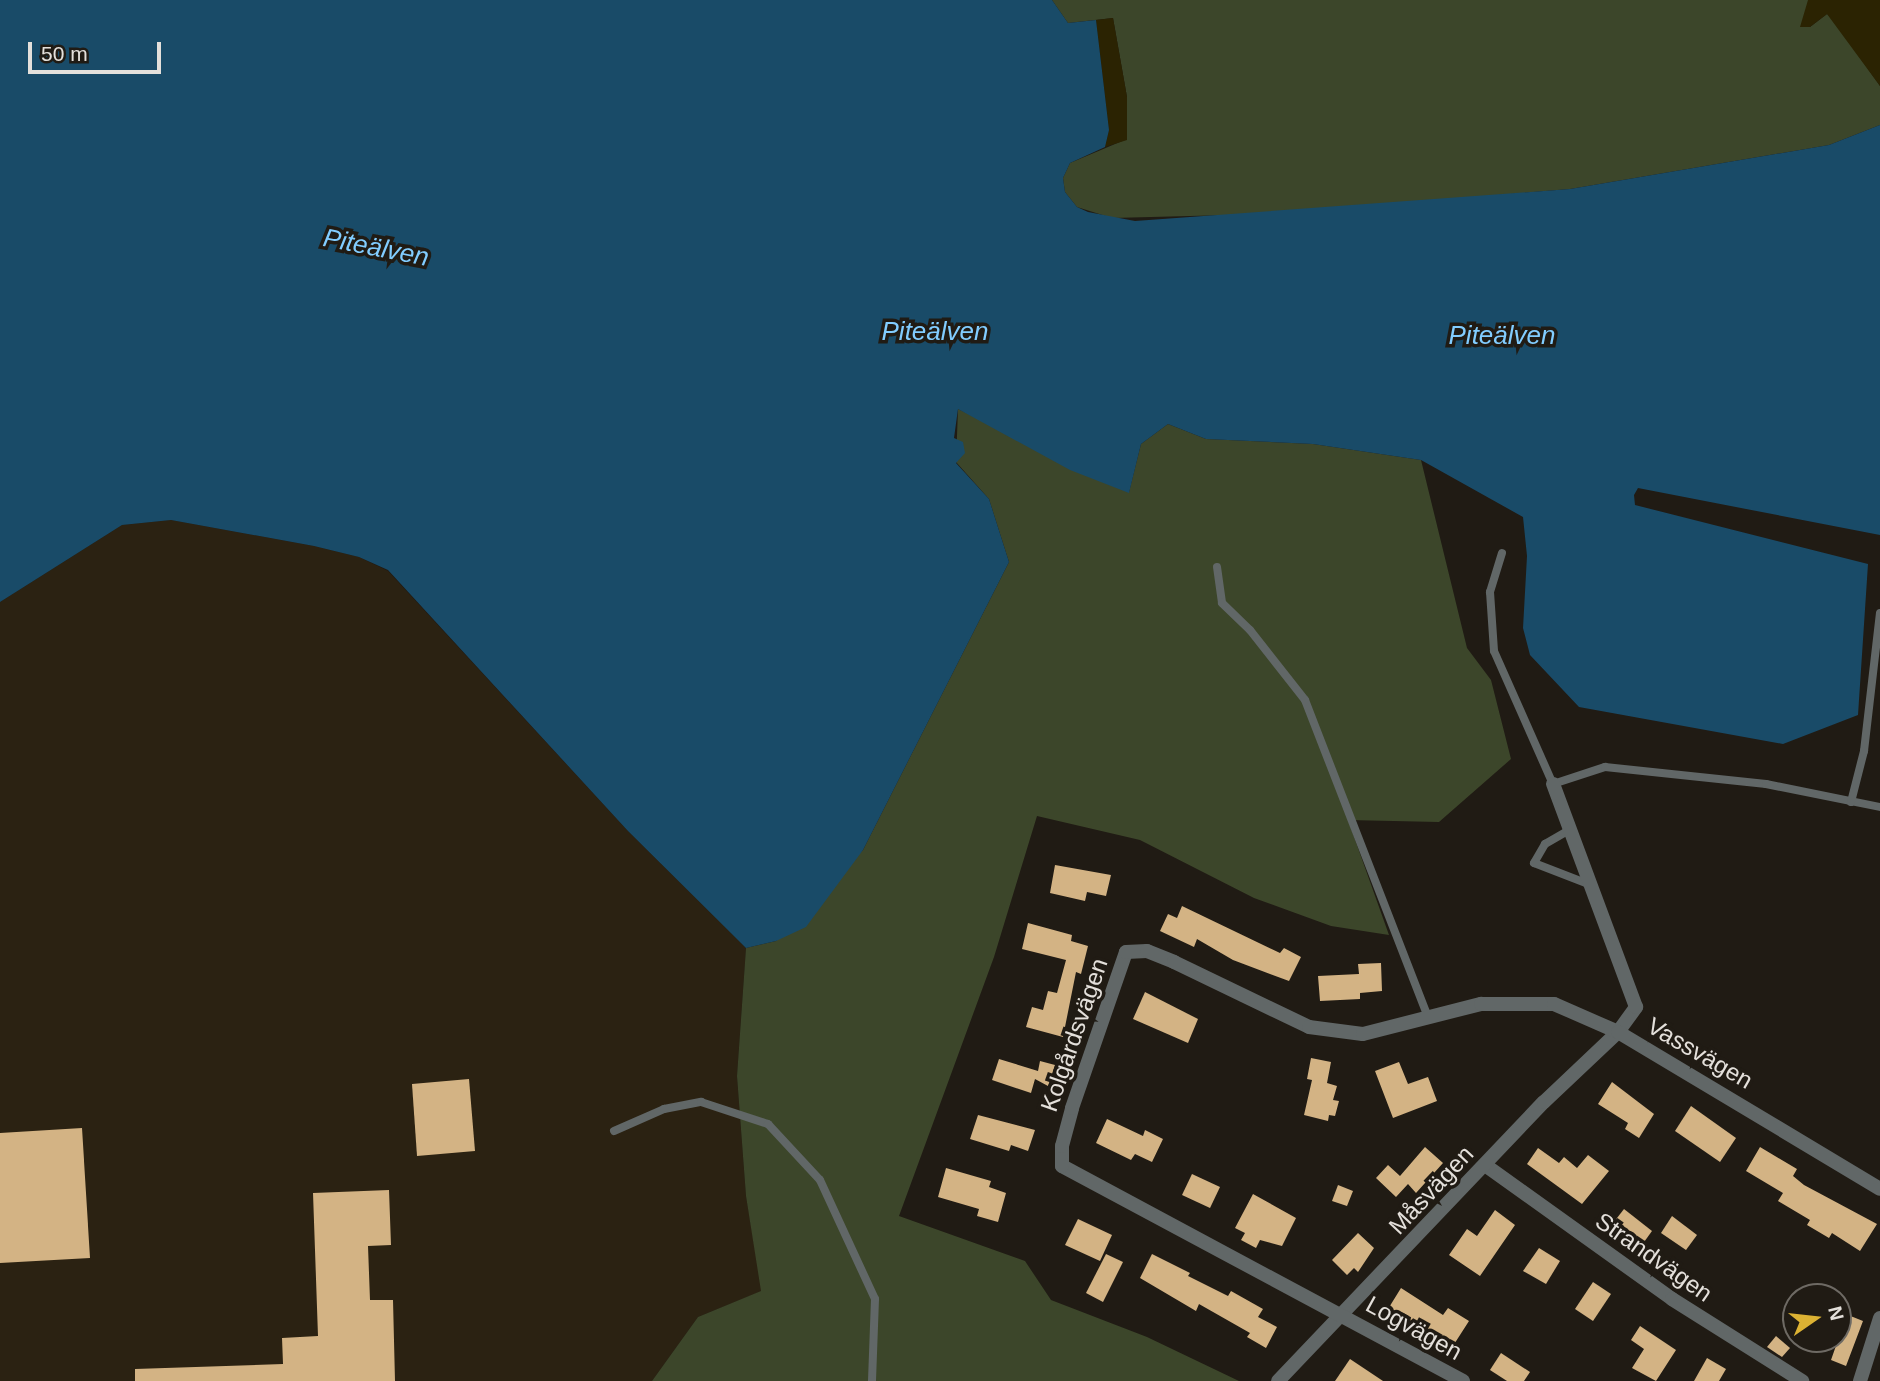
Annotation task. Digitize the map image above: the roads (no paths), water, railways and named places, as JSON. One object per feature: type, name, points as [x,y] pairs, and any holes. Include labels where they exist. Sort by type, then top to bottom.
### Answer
[{"type":"street","name":"Vassvägen","points":[[1553,784],[1594,886],[1636,1007],[1618,1032],[1880,1189]]},
{"type":"street","name":"Kolgårdsvägen","points":[[1343,1314],[1062,1166],[1062,1146],[1126,952],[1147,951],[1174,962],[1310,1027],[1363,1034],[1481,1004],[1554,1004],[1618,1032]]},
{"type":"street","name":"Måsvägen","points":[[1278,1381],[1618,1032]]},
{"type":"street","name":"Strandvägen","points":[[1485,1166],[1672,1299],[1801,1381]]},
{"type":"street","name":"Logvägen","points":[[1343,1314],[1463,1381]]},
{"type":"street","points":[[1860,1381],[1880,1318]]},
{"type":"lane","points":[[1502,553],[1490,592],[1494,651],[1553,784],[1605,767],[1766,784],[1880,807]]},
{"type":"lane","points":[[1217,567],[1222,603],[1250,630],[1305,700],[1428,1017]]},
{"type":"lane","points":[[1852,802],[1864,751],[1880,613]]},
{"type":"lane","points":[[1571,829],[1545,844],[1534,863],[1594,886]]},
{"type":"lane","points":[[614,1131],[664,1109],[701,1102],[768,1124],[820,1180],[875,1299],[872,1381]]},
{"type":"water","name":"Piteälven","points":[[0,0],[1052,0],[1068,23],[1096,20],[1109,130],[1105,147],[1070,163],[1063,178],[1065,192],[1077,207],[1088,212],[1135,221],[1570,189],[1829,145],[1880,125],[1880,535],[1638,488],[1634,495],[1635,505],[1868,564],[1858,715],[1783,744],[1579,707],[1530,655],[1523,628],[1527,556],[1523,517],[1421,460],[1313,444],[1206,439],[1168,424],[1141,444],[1129,493],[1070,470],[958,409],[954,438],[963,442],[965,453],[956,463],[989,499],[1009,562],[863,850],[806,927],[776,941],[746,948],[628,831],[388,570],[359,557],[314,546],[171,520],[122,525],[0,602]]}]
